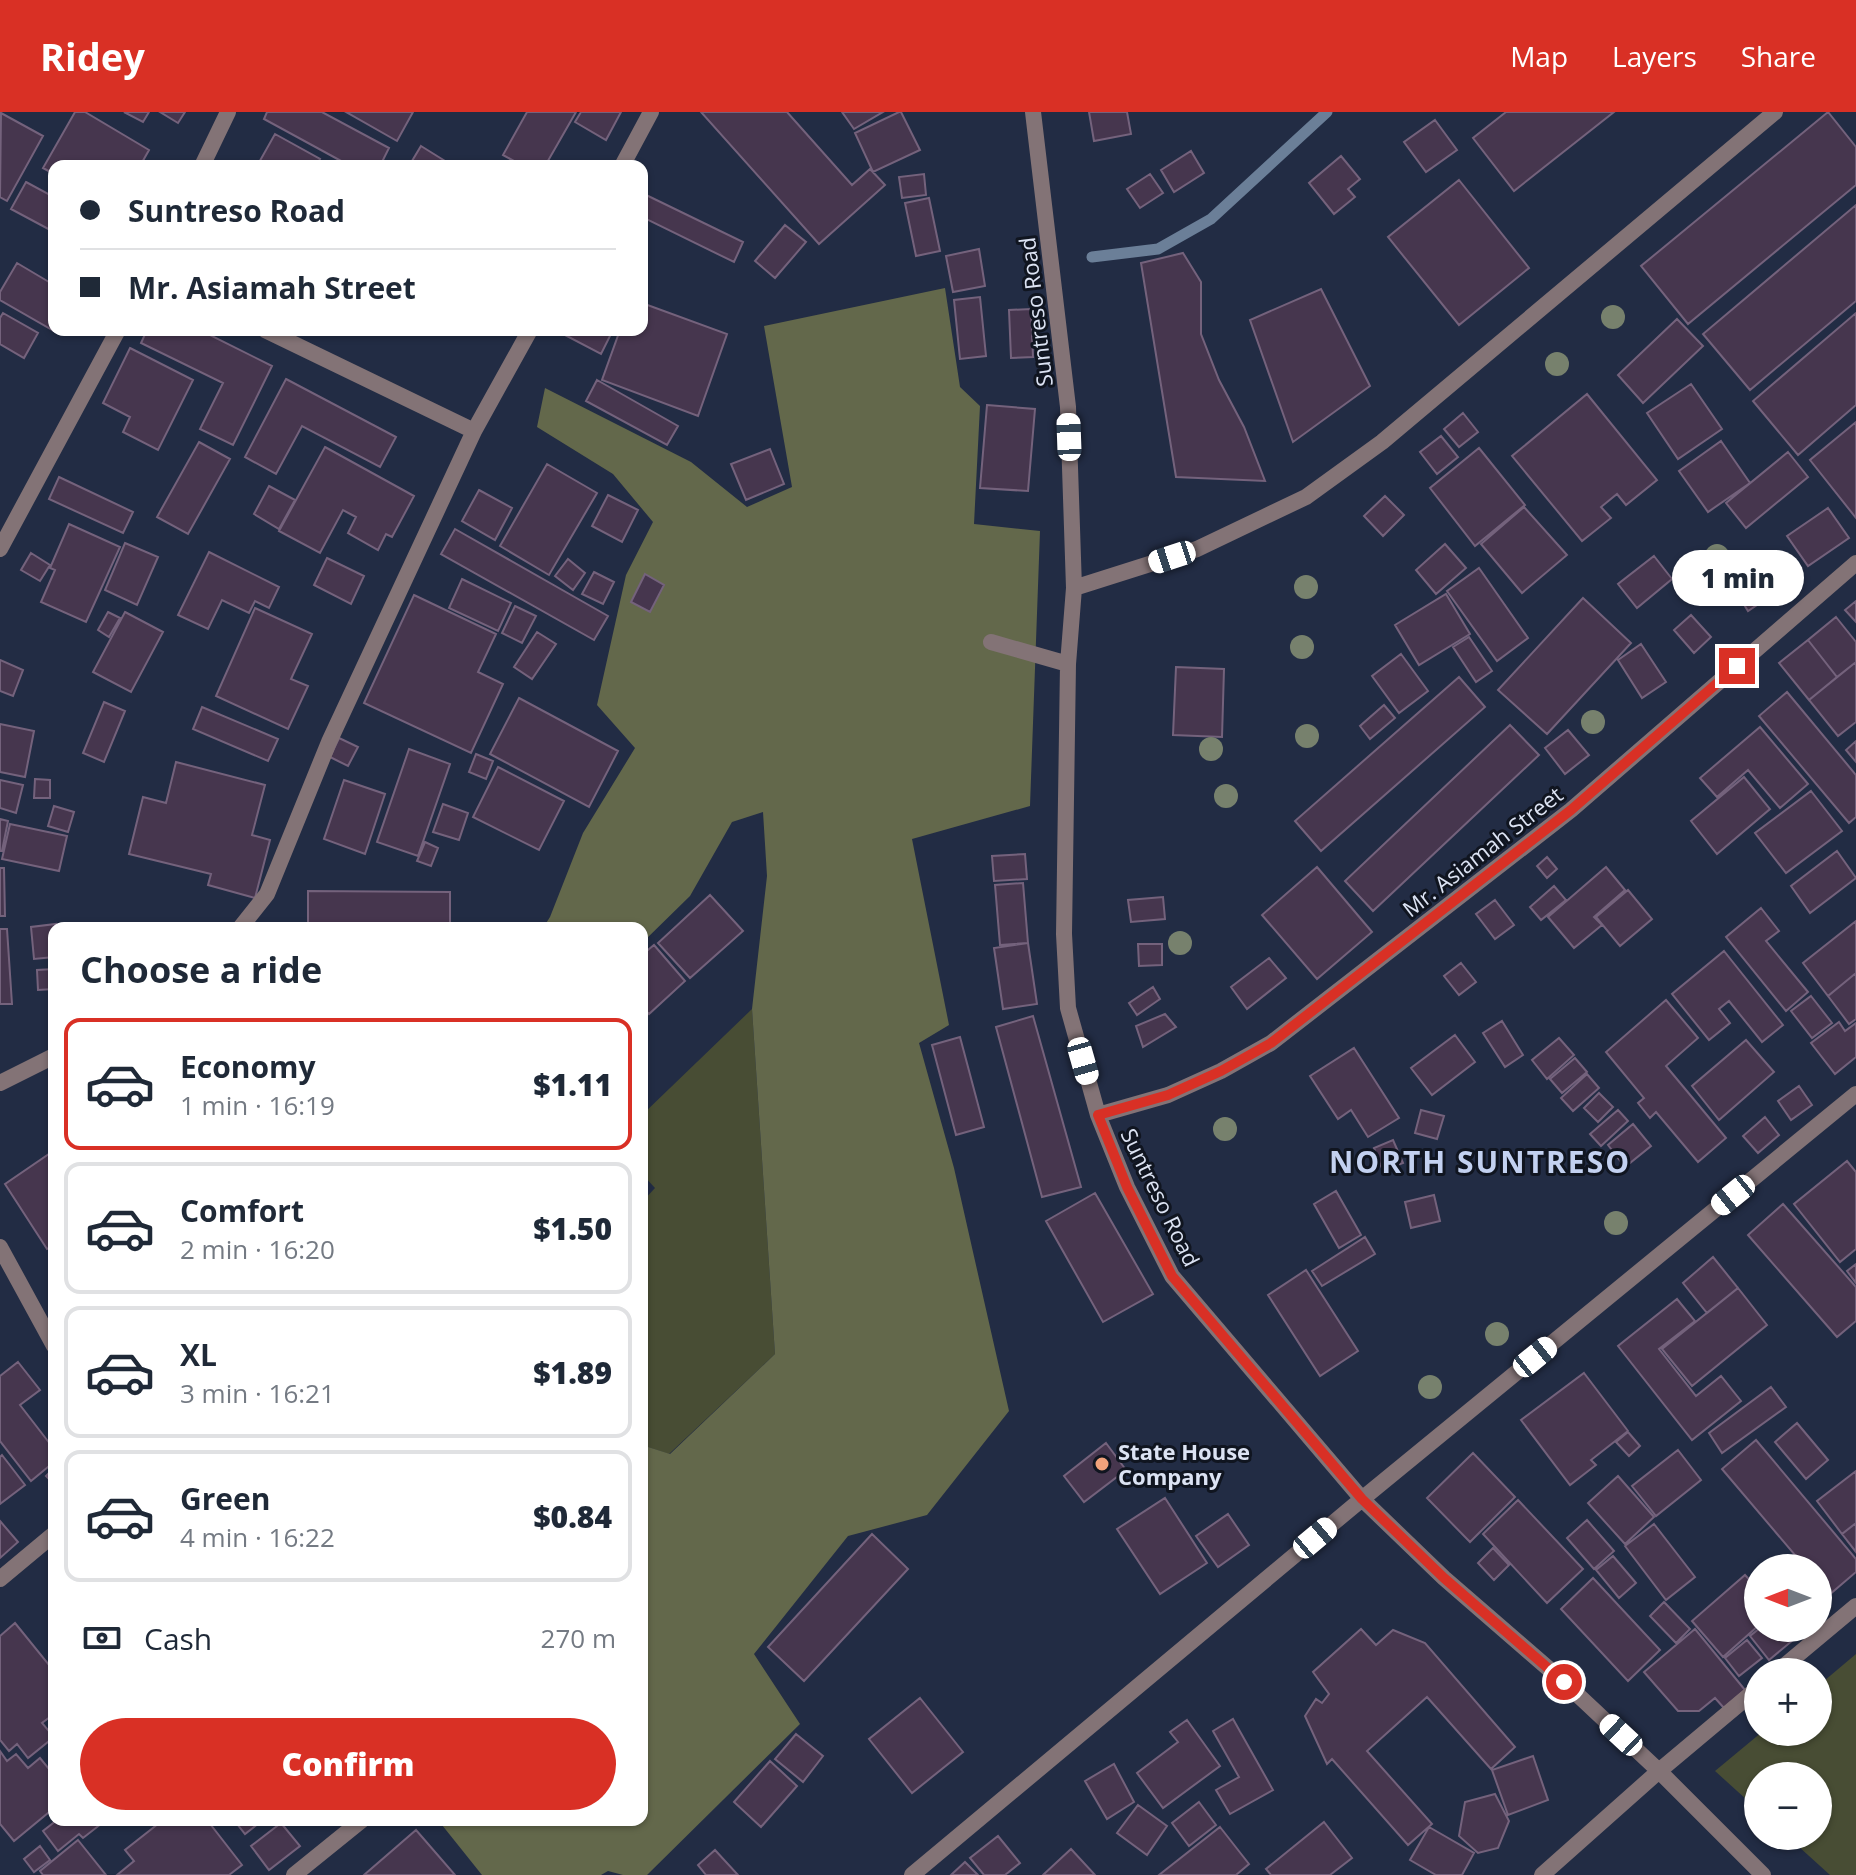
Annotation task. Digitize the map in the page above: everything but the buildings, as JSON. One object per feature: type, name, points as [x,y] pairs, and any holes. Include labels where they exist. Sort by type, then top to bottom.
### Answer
[{"type":"street","points":[[205,160],[228,112]]},
{"type":"street","points":[[625,160],[651,112]]},
{"type":"street","name":"Suntreso Road","points":[[1033,112],[1068,407],[1074,588],[1068,664],[1064,934],[1068,1008],[1098,1115],[1127,1187],[1172,1276],[1362,1499],[1444,1578],[1564,1682],[1659,1771],[1763,1875]]},
{"type":"street","points":[[1074,588],[1197,549],[1306,497],[1382,442],[1775,112]]},
{"type":"street","points":[[0,549],[115,336]]},
{"type":"street","points":[[277,336],[474,431]]},
{"type":"street","points":[[245,922],[267,894],[329,742],[474,431],[527,336]]},
{"type":"street","name":"Mr. Asiamah Street","points":[[1098,1115],[1168,1095],[1221,1071],[1271,1043],[1571,810],[1856,563]]},
{"type":"street","points":[[991,642],[1068,664]]},
{"type":"street","points":[[0,1083],[48,1059]]},
{"type":"street","points":[[912,1875],[1362,1499],[1856,1094]]},
{"type":"street","points":[[0,1247],[48,1335]]},
{"type":"street","points":[[0,1579],[48,1539]]},
{"type":"street","points":[[1794,1658],[1856,1606]]},
{"type":"street","points":[[1542,1875],[1744,1700]]},
{"type":"street","points":[[294,1875],[355,1826]]},
{"type":"green space","points":[[945,288],[960,387],[980,406],[974,524],[1040,531],[1030,806],[912,839],[949,1025],[919,1043],[954,1168],[1009,1411],[927,1515],[848,1536],[754,1654],[800,1724],[647,1875],[623,1875],[608,1871],[601,1875],[482,1875],[443,1826],[648,1826],[648,1447],[670,1454],[775,1354],[752,1009],[767,876],[763,812],[732,822],[690,896],[648,937],[648,922],[547,922],[583,833],[635,748],[597,705],[626,575],[653,522],[613,474],[537,427],[545,388],[691,462],[747,507],[792,487],[764,326]]},
{"type":"green space","points":[[752,1009],[775,1354],[669,1454],[648,1447],[648,1196],[655,1188],[648,1180],[648,1109]]},
{"type":"green space","points":[[1856,1654],[1856,1875],[1830,1875],[1802,1850],[1832,1850],[1832,1762],[1744,1762],[1744,1797],[1715,1771],[1745,1746],[1832,1746],[1832,1674]]},
{"type":"waterway","points":[[1092,257],[1158,249],[1211,219],[1327,112]]},
{"type":"place","name":"State House Company","points":[[1102,1464]]},
{"type":"district","name":"NORTH SUNTRESO","points":[[1480,1161]]},
{"type":"route","points":[[1564,1682],[1444,1578],[1362,1499],[1172,1276],[1127,1187],[1098,1115],[1168,1095],[1221,1071],[1271,1043],[1571,810],[1737,666]]}]
